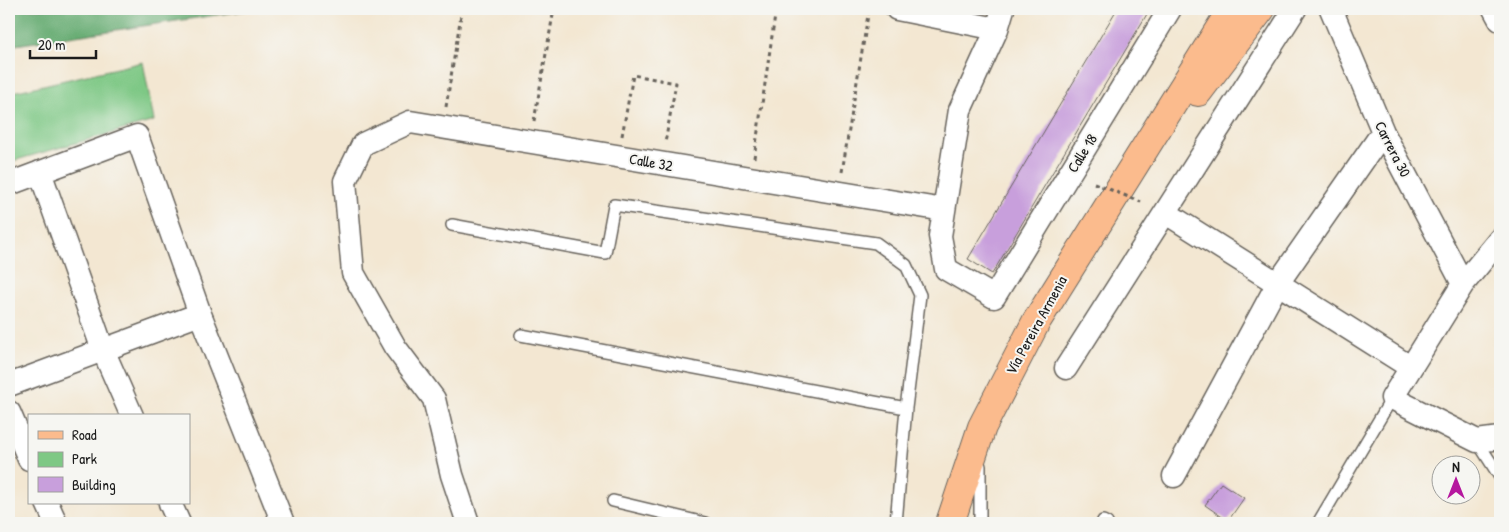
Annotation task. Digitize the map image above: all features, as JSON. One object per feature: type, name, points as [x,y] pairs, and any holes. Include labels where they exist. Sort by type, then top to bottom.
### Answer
[{"type":"main road","name":"Vía Pereira Armenia","points":[[950,523],[982,427],[997,395],[1055,288],[1232,9]]},
{"type":"main road","name":"Vía Pereira Armenia","points":[[1149,140],[1194,96],[1262,9]]},
{"type":"street","points":[[897,9],[1000,19],[960,110],[944,210]]},
{"type":"street","name":"Calle 18","points":[[944,210],[940,236],[946,269],[994,297],[1170,9]]},
{"type":"street","points":[[1066,368],[1295,9]]},
{"type":"street","name":"Carrera 30","points":[[1331,9],[1383,132],[1463,284]]},
{"type":"street","points":[[1494,9],[1500,20]]},
{"type":"street","name":"Calle 32","points":[[468,523],[452,475],[434,399],[395,347],[353,273],[345,181],[363,144],[410,122],[944,210]]},
{"type":"street","points":[[1174,476],[1278,283],[1383,132]]},
{"type":"street","points":[[9,184],[137,136],[200,314],[283,523]]},
{"type":"street","points":[[40,172],[102,350],[131,414]]},
{"type":"street","points":[[1166,213],[1410,367]]},
{"type":"street","points":[[1496,254],[1463,284],[1392,398],[1477,441],[1500,438]]},
{"type":"street","points":[[9,385],[200,314]]},
{"type":"street","points":[[9,412],[28,457]]},
{"type":"street","points":[[47,504],[56,523]]},
{"type":"street","points":[[170,504],[179,523]]},
{"type":"lane","points":[[452,225],[605,253],[614,205],[876,243],[906,265],[920,295],[906,408],[896,523]]},
{"type":"lane","points":[[521,335],[906,408]]},
{"type":"lane","points":[[1318,523],[1392,398]]},
{"type":"lane","points":[[980,523],[979,478],[982,427]]},
{"type":"lane","points":[[1477,441],[1500,477]]},
{"type":"lane","points":[[613,501],[705,523]]},
{"type":"path","points":[[442,127],[462,9]]},
{"type":"path","points":[[531,142],[554,9]]},
{"type":"path","points":[[751,178],[776,9]]},
{"type":"path","points":[[838,193],[869,9]]},
{"type":"path","points":[[619,156],[633,75],[676,83],[662,164]]},
{"type":"path","points":[[1094,183],[1140,202]]},
{"type":"green space","points":[[9,9],[257,9],[9,46]]},
{"type":"green space","points":[[143,62],[154,121],[9,162],[9,93]]},
{"type":"building","points":[[1117,9],[1150,9],[992,274],[968,259]]},
{"type":"building","points":[[1221,483],[1244,498],[1228,521],[1205,505]]}]
